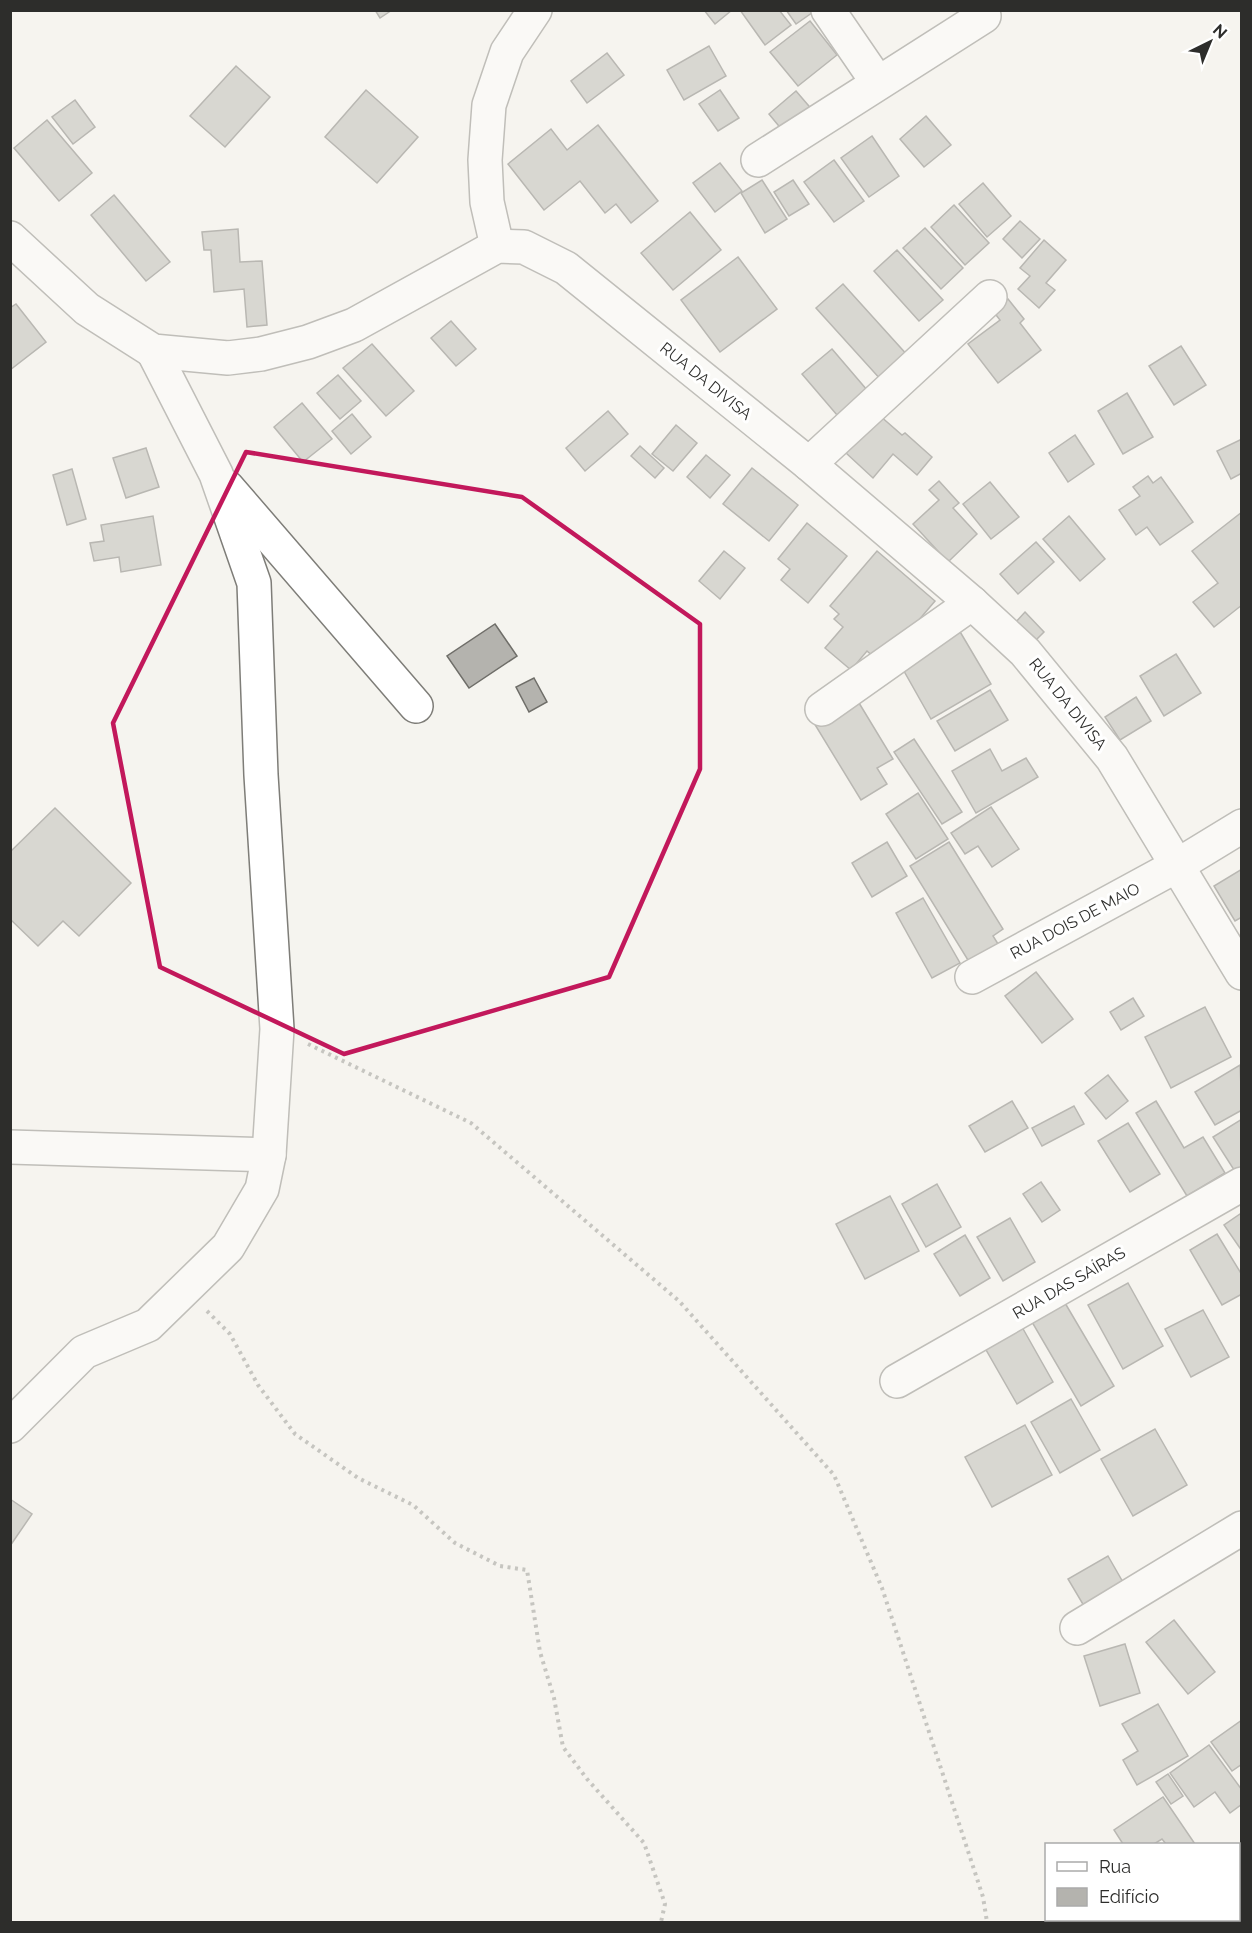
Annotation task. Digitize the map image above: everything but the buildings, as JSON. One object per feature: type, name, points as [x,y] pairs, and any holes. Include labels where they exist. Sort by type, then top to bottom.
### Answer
[{"type":"street","points":[[10,238],[87,309],[153,351],[228,358],[261,354],[308,342],[354,325],[497,246],[487,202],[485,160],[489,105],[507,52],[535,10]]},
{"type":"street","points":[[828,10],[878,83]]},
{"type":"street","points":[[758,160],[984,16]]},
{"type":"street","name":"RUA DA DIVISA","points":[[497,246],[524,247],[566,268],[809,464],[972,603],[1025,652],[1112,758],[1242,973]]},
{"type":"street","points":[[809,464],[990,297]]},
{"type":"street","points":[[10,1426],[84,1352],[148,1325],[228,1247],[262,1190],[269,1155],[277,1029],[261,775],[254,583],[216,474],[153,351]]},
{"type":"street","points":[[216,474],[416,706]]},
{"type":"street","points":[[822,709],[972,603]]},
{"type":"street","name":"RUA DOIS DE MAIO","points":[[972,977],[1178,866],[1242,826]]},
{"type":"street","points":[[10,1147],[269,1155]]},
{"type":"street","name":"RUA DAS SAÍRAS","points":[[897,1381],[1242,1184]]},
{"type":"street","points":[[1077,1628],[1242,1528]]},
{"type":"path","points":[[277,1029],[471,1123],[679,1301],[834,1475],[882,1588],[983,1897],[987,1923]]},
{"type":"path","points":[[185,1289],[230,1334],[258,1385],[295,1434],[358,1478],[413,1505],[455,1543],[500,1566],[527,1570],[540,1652],[554,1698],[562,1748],[644,1843],[665,1904],[661,1923]]},
{"type":"highlighted area","points":[[246,452],[522,497],[700,624],[700,769],[609,977],[344,1054],[160,967],[113,723]]}]
